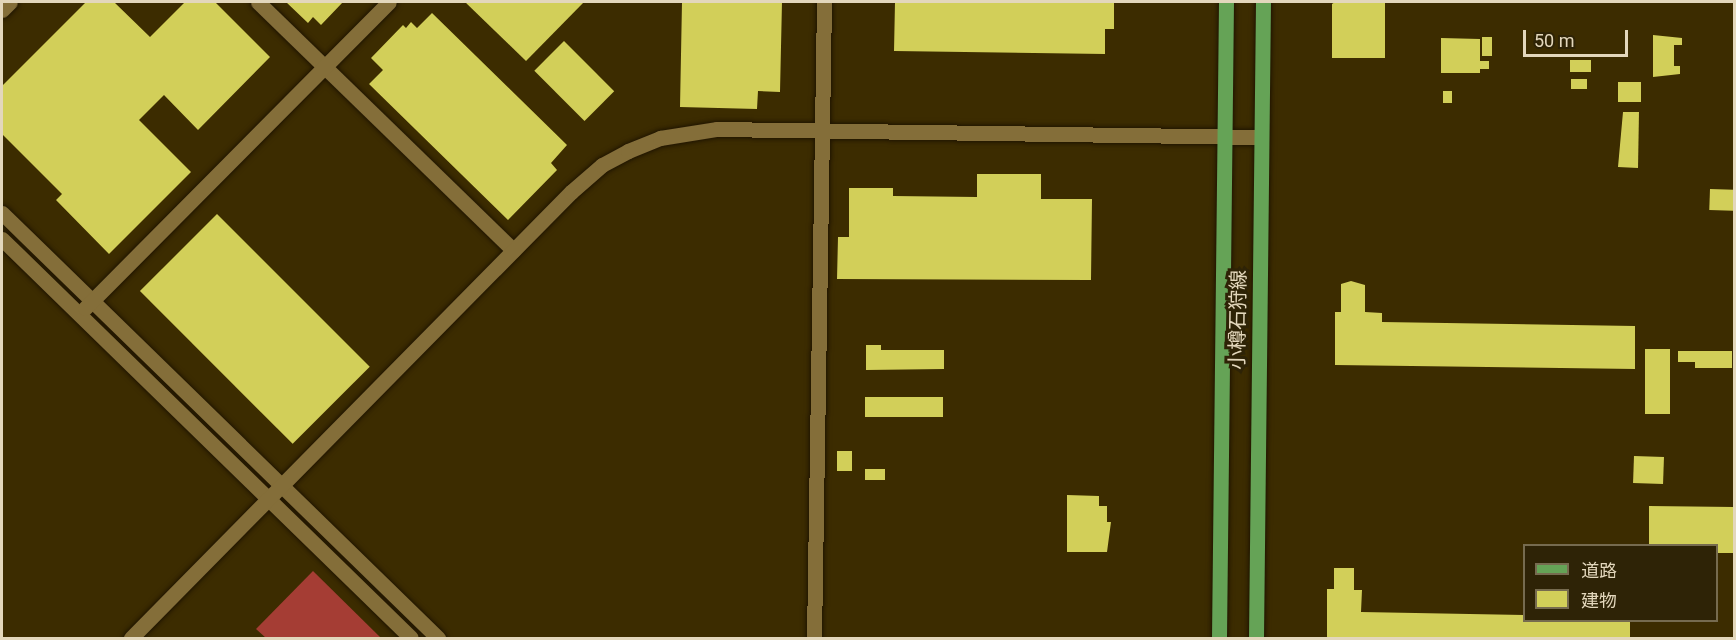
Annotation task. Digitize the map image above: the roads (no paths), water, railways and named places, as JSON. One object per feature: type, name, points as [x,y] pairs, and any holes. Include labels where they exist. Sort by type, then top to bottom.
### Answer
[{"type":"main road","name":"小樽石狩線","points":[[1219,639],[1226,2]]},
{"type":"main road","name":"小樽石狩線","points":[[1256,639],[1263,2]]},
{"type":"street","points":[[2,10],[10,2]]},
{"type":"street","points":[[258,2],[513,250]]},
{"type":"street","points":[[80,314],[389,2]]},
{"type":"street","points":[[814,639],[824,2]]},
{"type":"street","points":[[131,639],[513,250],[602,165],[660,138],[717,129],[1262,137]]},
{"type":"street","points":[[2,213],[438,639]]},
{"type":"street","points":[[2,238],[411,639]]}]
